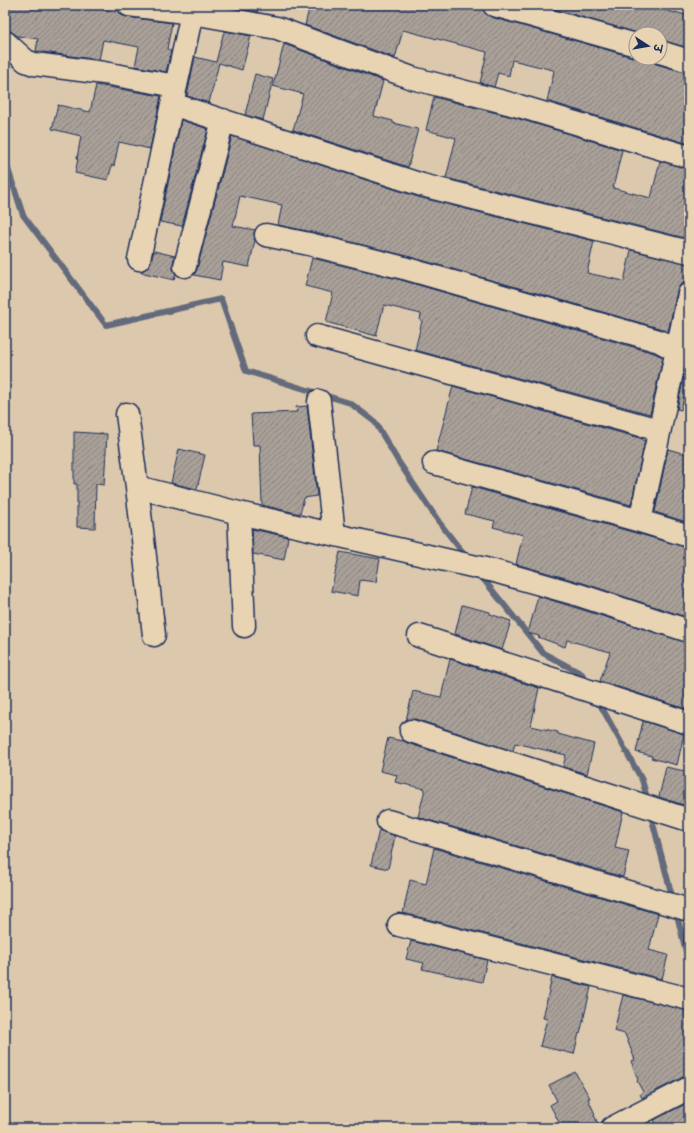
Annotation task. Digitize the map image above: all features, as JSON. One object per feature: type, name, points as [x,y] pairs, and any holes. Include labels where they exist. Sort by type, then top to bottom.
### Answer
[{"type":"street","points":[[129,5],[193,9],[277,28],[412,78],[519,106],[689,157]]},
{"type":"street","points":[[494,5],[628,43]]},
{"type":"street","points":[[139,259],[193,9]]},
{"type":"street","points":[[5,42],[26,61],[34,64],[104,73],[174,95],[223,120],[422,185],[689,252]]},
{"type":"street","points":[[668,54],[689,60]]},
{"type":"street","points":[[185,266],[223,120]]},
{"type":"street","points":[[266,235],[309,244],[404,268],[658,341],[683,353]]},
{"type":"street","points":[[640,521],[659,430],[683,353],[689,294]]},
{"type":"street","points":[[317,336],[659,430]]},
{"type":"street","points":[[319,401],[334,534]]},
{"type":"street","points":[[127,414],[154,635]]},
{"type":"street","points":[[434,463],[689,536]]},
{"type":"street","points":[[137,487],[239,513],[494,571],[579,595],[689,631]]},
{"type":"street","points":[[239,513],[244,626]]},
{"type":"street","points":[[419,636],[689,724]]},
{"type":"street","points":[[411,731],[689,820]]},
{"type":"street","points":[[388,821],[689,910]]},
{"type":"street","points":[[399,925],[689,999]]},
{"type":"street","points":[[612,1128],[689,1088]]},
{"type":"building","points":[[5,5],[82,5],[116,12],[117,7],[121,15],[127,17],[172,23],[167,49],[171,51],[166,72],[135,66],[139,47],[103,40],[99,60],[36,51],[38,39],[18,36],[8,30],[5,30]]},
{"type":"building","points":[[242,5],[259,5],[257,12],[241,9]]},
{"type":"building","points":[[310,5],[482,5],[485,13],[491,17],[628,56],[628,66],[663,66],[689,73],[689,144],[547,101],[553,70],[512,60],[509,76],[498,73],[494,87],[480,83],[487,52],[403,30],[395,58],[305,25]]},
{"type":"building","points":[[540,5],[647,5],[689,16],[689,48],[668,42],[668,26],[628,26],[628,30]]},
{"type":"building","points":[[224,31],[251,36],[242,70],[219,63],[209,103],[187,96],[195,57],[216,62]]},
{"type":"building","points":[[284,44],[383,81],[374,116],[393,121],[393,123],[418,129],[408,167],[293,130],[303,94],[273,86]]},
{"type":"building","points":[[255,74],[273,79],[263,120],[245,115]]},
{"type":"building","points":[[96,85],[161,96],[150,149],[119,142],[114,166],[112,165],[108,180],[75,173],[81,136],[52,129],[58,105],[90,112]]},
{"type":"building","points":[[434,97],[516,118],[622,150],[613,188],[651,198],[660,161],[689,169],[689,239],[446,178],[456,138],[426,130]]},
{"type":"building","points":[[181,120],[208,129],[182,226],[160,222]]},
{"type":"building","points":[[232,136],[418,197],[594,241],[587,273],[624,281],[631,250],[689,264],[689,282],[685,282],[680,285],[677,291],[668,332],[662,329],[407,256],[278,225],[282,205],[240,196],[233,226],[255,230],[255,240],[249,267],[223,262],[220,280],[194,275],[197,269]]},
{"type":"building","points":[[154,251],[175,256],[173,270],[176,274],[174,280],[140,272],[149,267]]},
{"type":"building","points":[[312,258],[401,280],[654,353],[663,357],[650,414],[415,350],[422,321],[420,320],[421,314],[384,305],[376,336],[326,322],[333,293],[305,286]]},
{"type":"building","points":[[686,366],[689,366],[689,378],[681,410],[677,409]]},
{"type":"building","points":[[453,386],[643,439],[645,441],[631,505],[436,451]]},
{"type":"building","points":[[307,406],[317,496],[304,498],[300,514],[262,505],[260,445],[253,445],[251,414],[297,412],[296,407]]},
{"type":"building","points":[[74,432],[107,434],[104,485],[96,484],[95,528],[77,527],[77,484],[74,484]]},
{"type":"building","points":[[179,449],[205,455],[197,489],[171,483]]},
{"type":"building","points":[[668,449],[689,455],[689,523],[655,512]]},
{"type":"building","points":[[472,487],[689,548],[689,618],[583,583],[516,564],[523,535],[493,527],[495,521],[465,514]]},
{"type":"building","points":[[252,529],[288,537],[284,560],[253,554]]},
{"type":"building","points":[[340,552],[380,559],[376,582],[360,580],[358,596],[331,591]]},
{"type":"building","points":[[538,596],[689,643],[689,710],[600,681],[610,652],[567,640],[565,647],[528,633]]},
{"type":"building","points":[[462,605],[490,612],[490,614],[511,621],[502,650],[455,634]]},
{"type":"building","points":[[450,659],[539,688],[531,726],[558,732],[558,734],[594,744],[587,774],[563,767],[566,755],[515,743],[513,751],[415,719],[406,720],[413,691],[441,697]]},
{"type":"building","points":[[643,721],[684,734],[677,765],[636,752]]},
{"type":"building","points":[[388,738],[402,740],[407,743],[623,812],[615,848],[629,851],[623,877],[418,817],[425,789],[395,782],[397,775],[380,771]]},
{"type":"building","points":[[666,767],[689,772],[689,799],[687,806],[659,797]]},
{"type":"building","points":[[379,830],[395,836],[388,869],[371,865]]},
{"type":"building","points":[[434,848],[658,914],[649,950],[668,955],[662,979],[403,913],[410,880],[426,884]]},
{"type":"building","points":[[411,941],[487,960],[482,982],[422,969],[424,963],[406,959]]},
{"type":"building","points":[[552,977],[591,987],[574,1054],[540,1046],[547,1019],[543,1018]]},
{"type":"building","points":[[623,995],[689,1011],[689,1076],[683,1077],[642,1098],[640,1094],[643,1092],[637,1081],[638,1080],[631,1061],[635,1060],[625,1034],[614,1031]]},
{"type":"building","points":[[575,1072],[590,1098],[588,1099],[600,1128],[562,1128],[550,1105],[557,1101],[549,1085]]},
{"type":"building","points":[[689,1102],[689,1128],[658,1128],[654,1120]]},
{"type":"waterway","points":[[5,160],[23,215],[106,325],[221,299],[246,371],[350,403],[375,422],[398,461],[439,522],[467,558]]},
{"type":"waterway","points":[[480,575],[543,653],[582,674],[588,684]]},
{"type":"waterway","points":[[597,699],[642,780],[648,801]]},
{"type":"waterway","points":[[650,812],[673,900]]},
{"type":"waterway","points":[[676,911],[689,964]]}]
